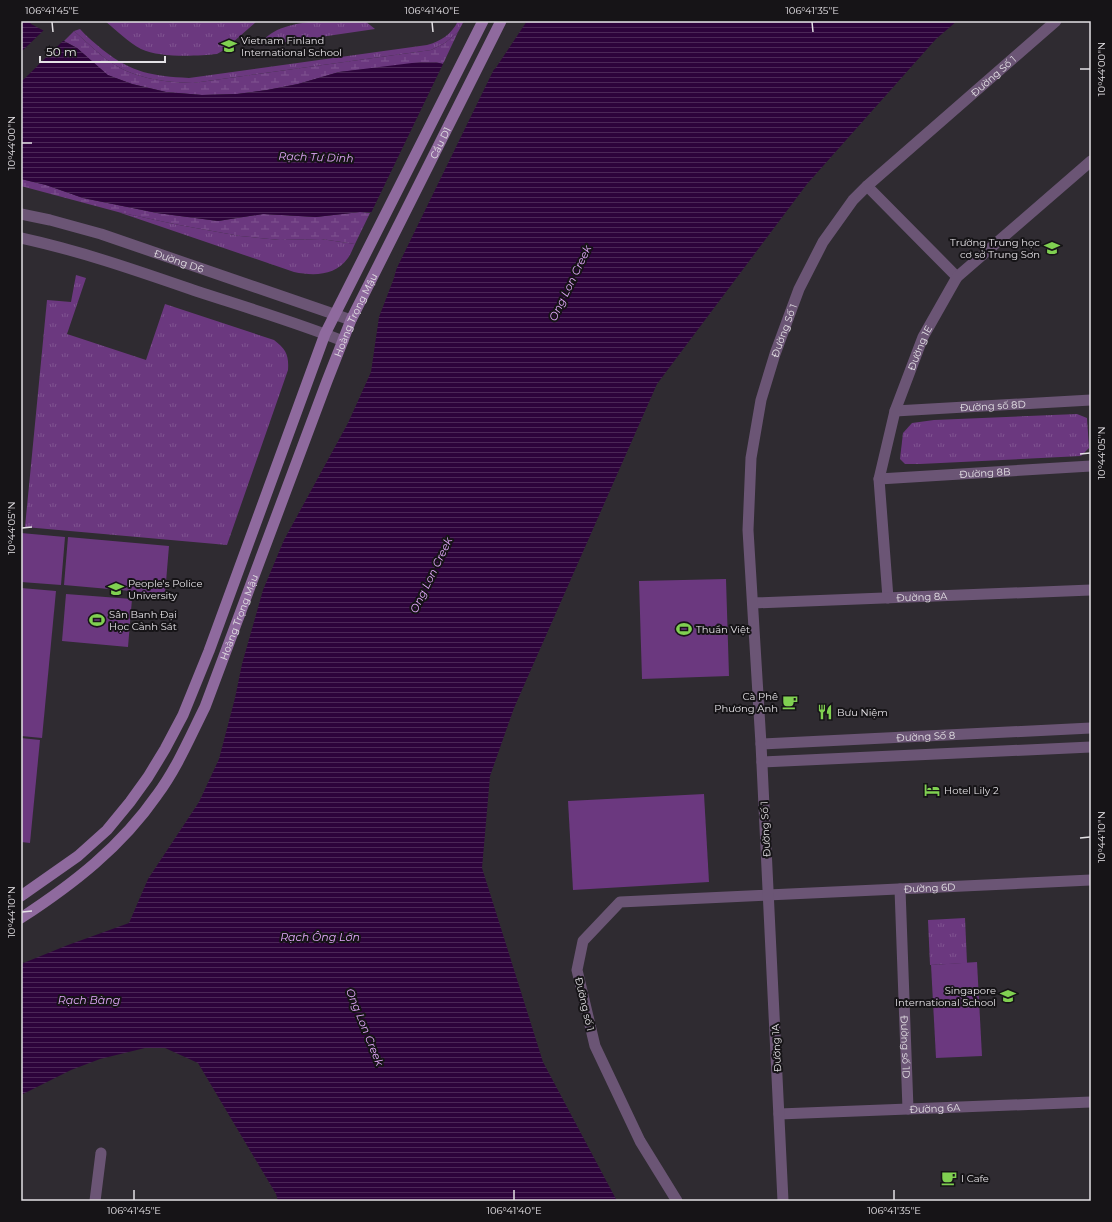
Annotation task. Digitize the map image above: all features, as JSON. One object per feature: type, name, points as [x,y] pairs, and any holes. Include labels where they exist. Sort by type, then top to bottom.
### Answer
[{"type":"main road","name":"Cầu D1","points":[[364,259],[483,21]]},
{"type":"main road","name":"Cầu D1","points":[[380,264],[501,21]]},
{"type":"main road","name":"Hoàng Trọng Mậu","points":[[21,896],[78,856],[107,830],[148,777],[165,749],[183,715],[209,651],[325,334],[364,259]]},
{"type":"main road","name":"Hoàng Trọng Mậu","points":[[21,918],[82,876],[105,855],[129,830],[157,796],[170,776],[205,707],[343,341],[380,264]]},
{"type":"street","name":"Đường Số 1","points":[[768,895],[762,762],[748,530],[751,458],[761,400],[775,354],[799,289],[823,242],[852,200],[1056,21]]},
{"type":"street","name":"Đường 1E","points":[[888,598],[879,479],[895,410],[923,337],[958,277],[1091,161]]},
{"type":"street","points":[[867,186],[958,277]]},
{"type":"street","name":"Đường D6","points":[[21,214],[50,220],[101,234],[352,320]]},
{"type":"street","points":[[21,238],[68,249],[343,341]]},
{"type":"street","name":"Đường số 8D","points":[[895,410],[1091,400]]},
{"type":"street","name":"Đường 8B","points":[[879,479],[1091,466]]},
{"type":"street","name":"Đường 8A","points":[[753,603],[1091,590]]},
{"type":"street","name":"Đường Số 8","points":[[761,744],[1091,728]]},
{"type":"street","name":"Đường Số 8","points":[[762,762],[1091,747]]},
{"type":"street","name":"Đường 6D","points":[[768,895],[1091,880]]},
{"type":"street","name":"Đường số 1D","points":[[900,889],[908,1109]]},
{"type":"street","name":"Đường 1A","points":[[768,895],[783,1201]]},
{"type":"street","name":"Đường số 1","points":[[677,1201],[640,1141],[595,1046],[577,970],[583,941],[620,902],[768,895]]},
{"type":"street","name":"Đường 6A","points":[[779,1114],[1091,1102]]},
{"type":"street","points":[[95,1201],[101,1153]]},
{"type":"green space","points":[[105,21],[257,21],[224,50],[217,54],[189,56],[158,54],[141,49]]},
{"type":"green space","points":[[317,21],[365,21],[375,29],[259,46],[264,39],[277,30],[292,25]]},
{"type":"green space","points":[[458,21],[464,21],[458,32],[445,43],[431,50],[193,83],[151,79],[131,73],[97,52],[74,31],[80,29],[103,50],[124,64],[133,68],[143,72],[164,76],[189,78],[427,45],[437,42],[449,34]]},
{"type":"green space","points":[[74,31],[97,52],[131,73],[151,79],[193,83],[431,50],[445,43],[458,32],[443,64],[435,62],[339,72],[298,84],[267,90],[237,94],[202,95],[166,92],[132,84],[107,75],[77,48],[64,41]]},
{"type":"green space","points":[[21,179],[46,185],[83,198],[157,213],[218,221],[263,214],[316,217],[360,212],[370,213],[355,244],[321,239],[280,240],[240,236],[118,212],[21,186]]},
{"type":"green space","points":[[118,212],[240,236],[280,240],[321,239],[355,244],[348,258],[337,268],[324,273],[316,274],[294,272]]},
{"type":"green space","points":[[76,275],[86,278],[67,334],[146,360],[165,304],[274,340],[284,349],[288,360],[288,370],[227,545],[25,527],[47,300],[71,302]]},
{"type":"green space","points":[[1077,414],[1087,418],[1089,448],[1081,456],[920,464],[905,464],[900,459],[903,433],[912,423],[934,420]]},
{"type":"green space","points":[[21,533],[65,537],[61,585],[21,582]]},
{"type":"green space","points":[[68,537],[169,546],[165,594],[64,585]]},
{"type":"green space","name":"Thuần Việt","points":[[726,579],[729,676],[642,679],[639,581]]},
{"type":"green space","points":[[21,588],[56,591],[42,738],[21,736]]},
{"type":"green space","name":"Sân Banh Đại Học Cảnh Sát","points":[[66,594],[132,599],[128,647],[62,641]]},
{"type":"green space","points":[[21,738],[40,740],[30,843],[21,842]]},
{"type":"green space","points":[[704,794],[709,882],[573,890],[568,801]]},
{"type":"green space","points":[[965,918],[967,963],[930,965],[928,920]]},
{"type":"green space","points":[[977,962],[982,1056],[936,1058],[931,965]]},
{"type":"water","name":"Rạch Ông Lớn","points":[[21,21],[29,21],[31,24],[77,48],[108,75],[132,84],[166,92],[202,95],[237,94],[267,90],[298,84],[339,72],[420,62],[435,62],[476,75],[495,69],[527,21],[957,21],[936,39],[807,184],[657,384],[514,708],[490,776],[482,868],[543,1062],[617,1201],[278,1201],[276,1194],[198,1063],[165,1048],[145,1048],[100,1059],[71,1070],[21,1095],[21,964],[129,923],[148,879],[199,802],[219,759],[242,664],[263,590],[284,540],[348,423],[371,372],[379,317],[394,278],[402,247],[402,220],[397,213],[360,212],[316,217],[263,214],[218,221],[157,213],[83,198],[46,185],[21,179]]},
{"type":"pier","points":[[45,29],[65,39],[21,82],[21,52]]},
{"type":"pier","points":[[499,59],[392,278],[400,247],[400,221],[396,215],[370,215],[443,64],[444,62],[448,63],[476,73],[494,67]]},
{"type":"place","name":"Vietnam Finland International School","points":[[229,46]]},
{"type":"place","name":"Trường Trung học cơ sở Trung Sơn","points":[[1052,248]]},
{"type":"place","name":"People's Police University","points":[[116,589]]},
{"type":"place","name":"Sân Banh Đại Học Cảnh Sát","points":[[97,620]]},
{"type":"place","name":"Thuần Việt","points":[[684,629]]},
{"type":"place","name":"Cà Phê Phương Anh","points":[[790,702]]},
{"type":"place","name":"Bưu Niệm","points":[[825,712]]},
{"type":"place","name":"Hotel Lily 2","points":[[932,790]]},
{"type":"place","name":"Singapore International School","points":[[1008,996]]},
{"type":"place","name":"I Cafe","points":[[949,1178]]},
{"type":"water label","name":"Rạch Tư Dinh","points":[[316,157]]},
{"type":"water label","name":"Ong Lon Creek","points":[[570,283]]},
{"type":"water label","name":"Ong Lon Creek","points":[[431,575]]},
{"type":"water label","name":"Rạch Bàng","points":[[89,1000]]},
{"type":"water label","name":"Ong Lon Creek","points":[[365,1027]]}]
